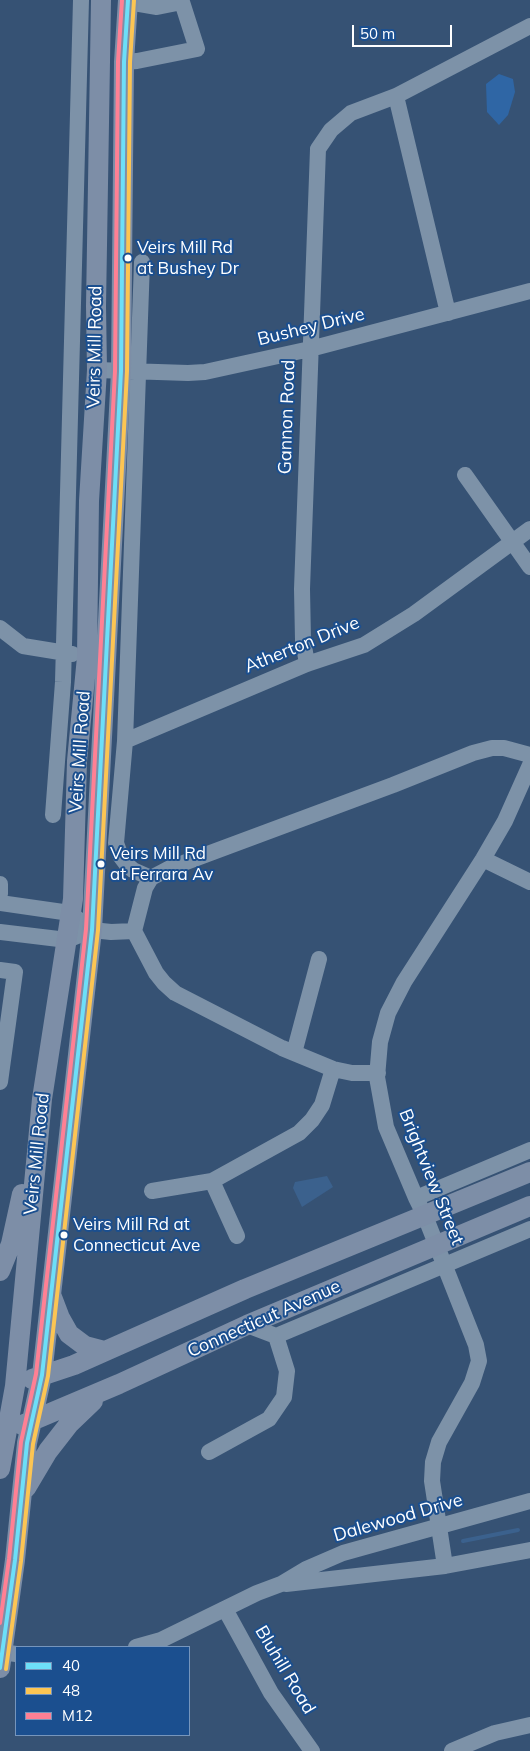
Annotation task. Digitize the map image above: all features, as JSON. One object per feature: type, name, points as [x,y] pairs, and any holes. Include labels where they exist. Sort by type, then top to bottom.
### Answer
[{"type":"main road","name":"Veirs Mill Road","points":[[0,1469],[7,1389],[42,1099],[73,899],[78,761],[87,657],[89,501],[97,370],[96,306],[101,0]]},
{"type":"main road","name":"Veirs Mill Road","points":[[6,1658],[27,1443],[42,1375],[92,930],[130,371],[124,62],[128,1]]},
{"type":"main road","points":[[0,1271],[12,1244],[42,1099]]},
{"type":"main road","name":"Connecticut Avenue","points":[[7,1389],[74,1365],[245,1289],[530,1172]]},
{"type":"main road","name":"Connecticut Avenue","points":[[3,1434],[119,1384],[247,1325],[530,1206]]},
{"type":"main road","points":[[51,1294],[60,1318],[69,1334],[85,1346],[104,1351]]},
{"type":"main road","points":[[23,1494],[48,1451],[69,1424],[90,1403],[119,1384]]},
{"type":"street","name":"Veirs Mill Road","points":[[53,815],[63,682],[81,0]]},
{"type":"street","points":[[124,62],[198,50],[182,2],[178,1],[157,7],[128,1]]},
{"type":"street","name":"Gannon Road","points":[[307,664],[303,640],[302,589],[318,149],[331,130],[351,114],[396,96],[530,26]]},
{"type":"street","points":[[396,96],[448,313]]},
{"type":"street","name":"Veirs Mill Road","points":[[142,262],[130,371],[125,741],[116,843],[121,858],[127,865],[133,870],[151,878]]},
{"type":"street","name":"Bushey Drive","points":[[97,370],[205,372],[310,349],[530,291]]},
{"type":"street","points":[[465,475],[530,567]]},
{"type":"street","name":"Atherton Drive","points":[[125,741],[307,664],[364,645],[414,614],[530,530]]},
{"type":"street","points":[[0,628],[23,646],[87,657]]},
{"type":"street","points":[[378,1073],[352,1073],[332,1070],[175,993],[156,972],[134,931],[145,888],[151,878],[170,868],[394,785],[473,753],[492,748],[504,748],[530,755]]},
{"type":"street","name":"Brightview Street","points":[[445,1566],[432,1481],[433,1462],[438,1442],[472,1383],[479,1361],[476,1345],[425,1216],[386,1127],[378,1073],[380,1042],[388,1014],[404,982],[483,859],[505,821],[530,765]]},
{"type":"street","points":[[483,859],[530,882]]},
{"type":"street","points":[[0,884],[0,894]]},
{"type":"street","points":[[0,903],[70,913],[92,930]]},
{"type":"street","points":[[0,932],[67,940],[92,930],[112,932],[134,931]]},
{"type":"street","points":[[294,1053],[320,959]]},
{"type":"street","points":[[0,970],[15,972],[0,1082]]},
{"type":"street","points":[[152,1190],[212,1181],[299,1133],[312,1120],[322,1105],[332,1070]]},
{"type":"street","points":[[416,1198],[530,1150]]},
{"type":"street","points":[[212,1181],[237,1236]]},
{"type":"street","points":[[247,1325],[276,1336],[530,1230]]},
{"type":"street","points":[[209,1452],[269,1420],[284,1397],[287,1371],[276,1336]]},
{"type":"street","name":"Dalewood Drive","points":[[140,1646],[161,1640],[281,1584],[306,1569],[343,1553],[530,1501]]},
{"type":"street","name":"Dalewood Drive","points":[[281,1584],[445,1566],[530,1550]]},
{"type":"street","name":"Bluhill Road","points":[[226,1609],[271,1693],[312,1751]]},
{"type":"street","points":[[452,1751],[495,1733],[530,1725]]},
{"type":"shaded area","points":[[499,74],[513,79],[515,92],[508,115],[499,125],[487,112],[486,84]]},
{"type":"shaded area","points":[[327,1176],[333,1187],[302,1207],[293,1188],[295,1182]]},
{"type":"waterway","points":[[463,1541],[518,1530]]},
{"type":"transit line","name":"M12","points":[[0,1623],[9,1559],[21,1442],[36,1374],[86,929],[115,371],[118,62],[122,0]]},
{"type":"transit line","name":"40","points":[[0,1668],[15,1560],[27,1443],[42,1375],[92,930],[121,371],[124,62],[128,0]]},
{"type":"transit line","name":"48","points":[[6,1669],[21,1561],[33,1444],[48,1376],[98,930],[127,371],[130,62],[134,0]]},
{"type":"place","name":"Veirs Mill Rd at Bushey Dr","points":[[128,258]]},
{"type":"place","name":"Veirs Mill Rd at Ferrara Av","points":[[101,864]]},
{"type":"place","name":"Veirs Mill Rd at Connecticut Ave","points":[[64,1235]]}]
